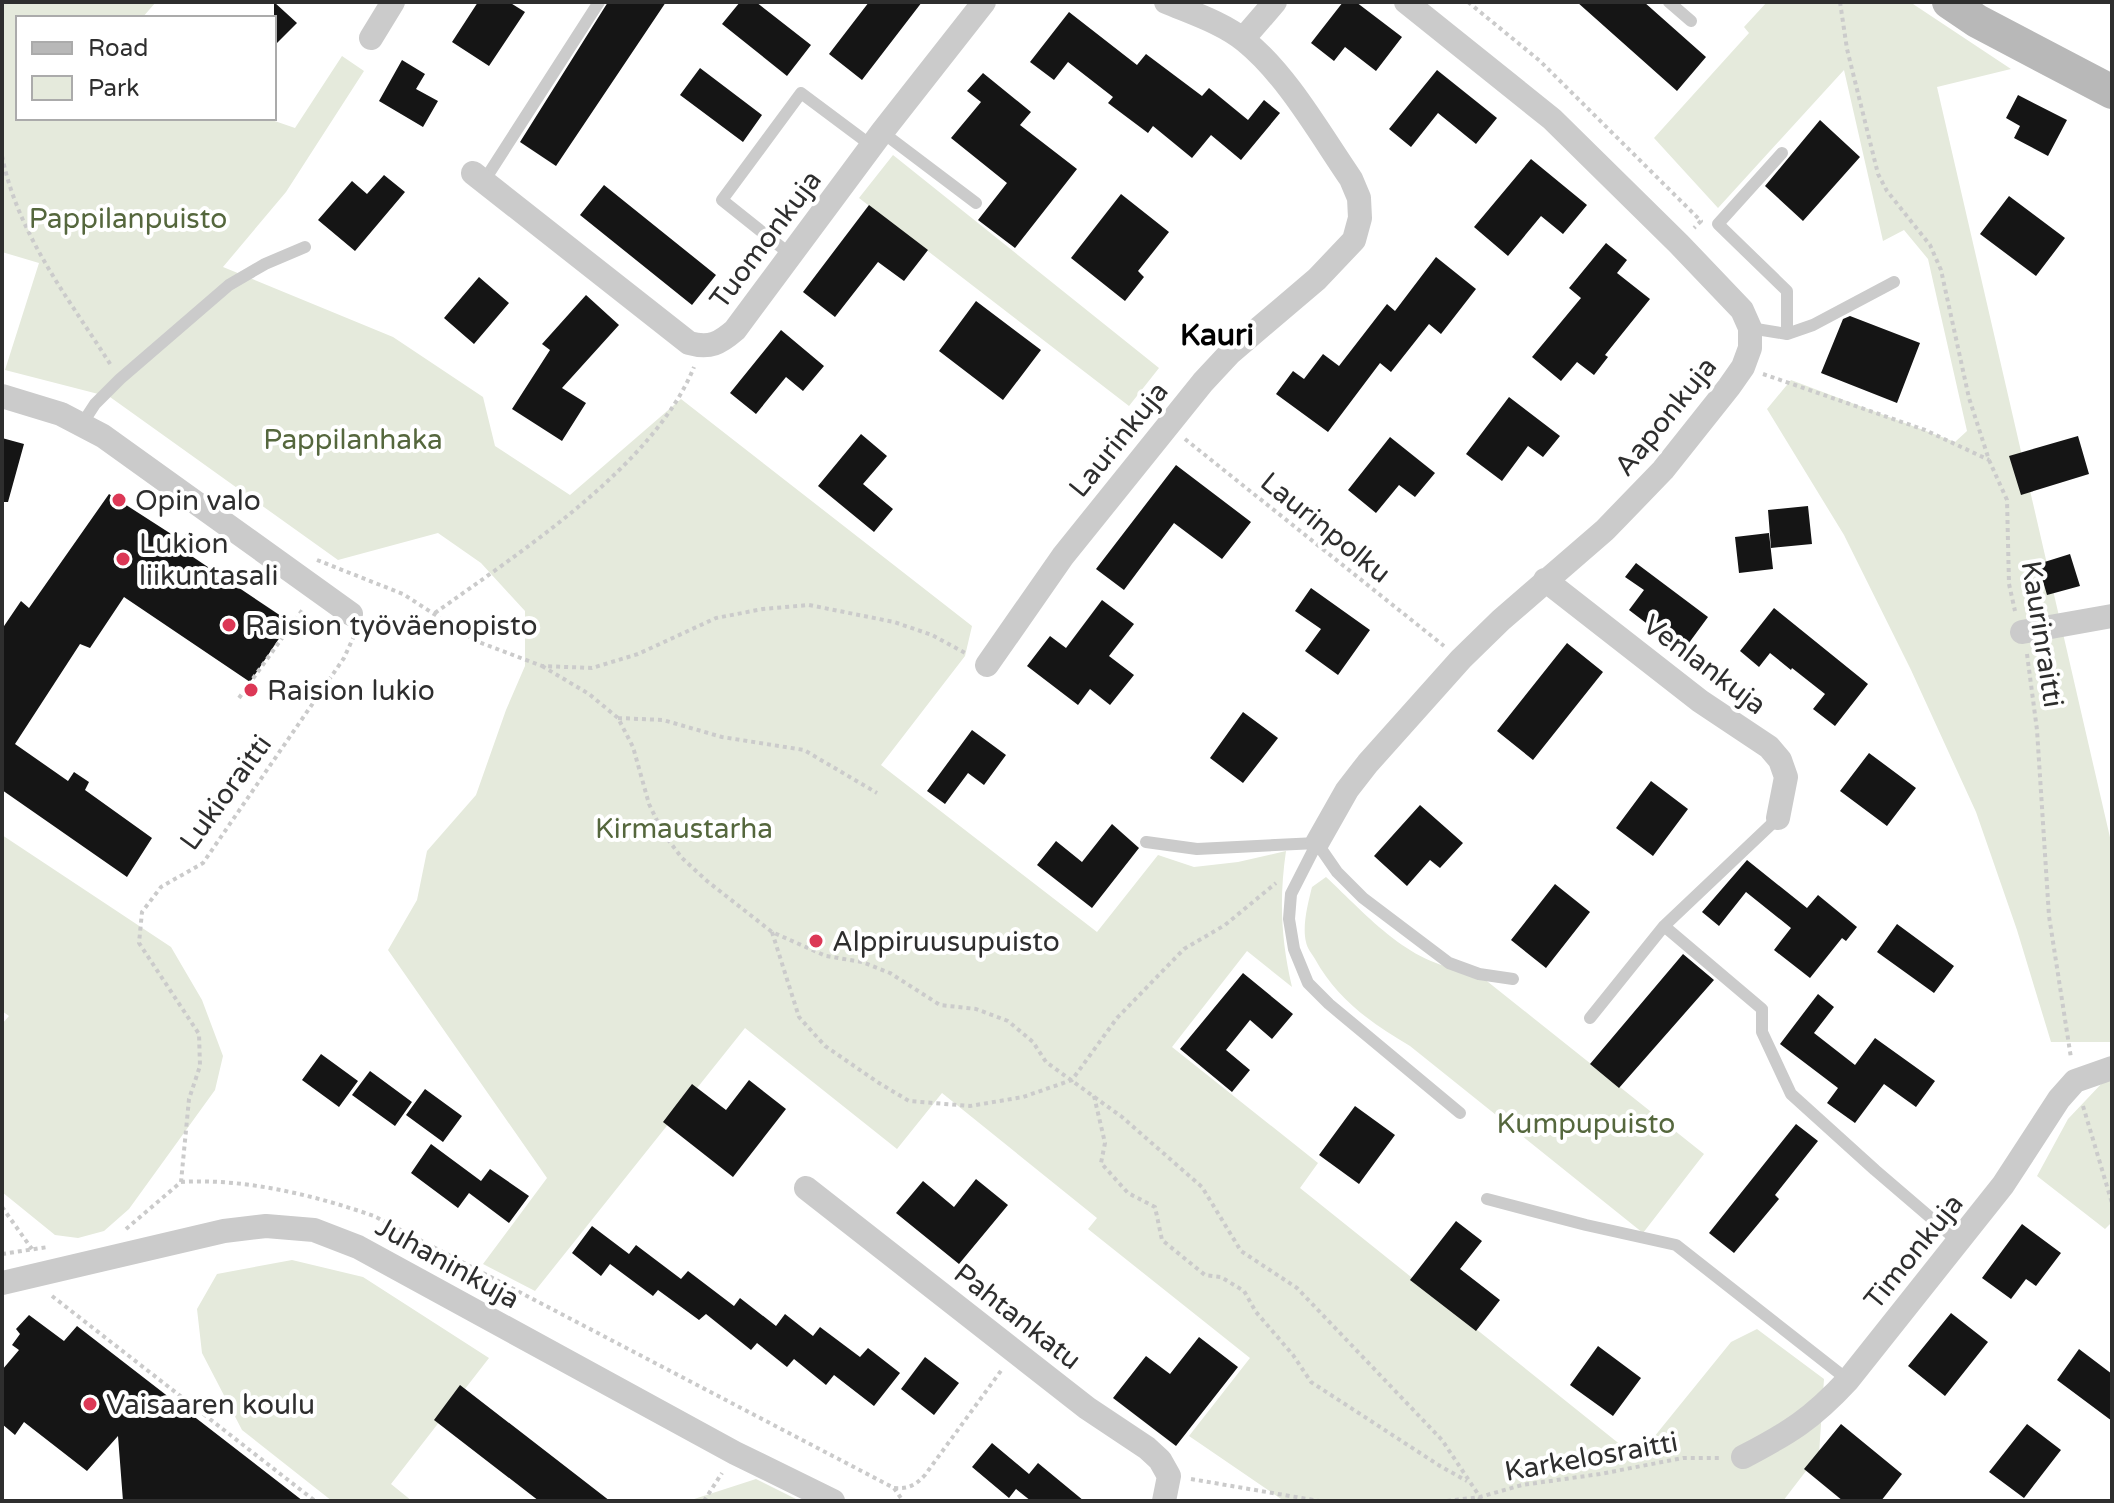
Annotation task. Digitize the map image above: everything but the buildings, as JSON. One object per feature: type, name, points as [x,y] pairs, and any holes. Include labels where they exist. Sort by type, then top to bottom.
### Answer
[{"type":"street","points":[[371,38],[393,2]]},
{"type":"street","name":"Tuomonkuja","points":[[478,177],[689,343],[702,347],[714,346],[735,330],[984,2]]},
{"type":"street","name":"Laurinkuja","points":[[987,665],[1072,544],[1167,425],[1230,353],[1338,259],[1354,240],[1360,218],[1359,198],[1351,179],[1278,76],[1243,39],[1166,2]]},
{"type":"street","points":[[1243,39],[1275,2]]},
{"type":"street","points":[[1406,2],[1509,82],[1562,128],[1730,295],[1742,310],[1750,328]]},
{"type":"street","points":[[1949,2],[1977,21],[2112,92]]},
{"type":"street","name":"Aaponkuja","points":[[1317,843],[1347,790],[1368,763],[1461,659],[1545,580],[1605,530],[1663,470],[1743,367],[1750,348],[1750,328]]},
{"type":"street","points":[[2,396],[61,414],[128,453],[316,590],[353,624]]},
{"type":"street","name":"Venlankuja","points":[[1545,580],[1700,701],[1769,747],[1780,760],[1786,777],[1778,818]]},
{"type":"street","points":[[2022,632],[2112,616]]},
{"type":"street","points":[[2075,1081],[2112,1068]]},
{"type":"street","name":"Timonkuja","points":[[1743,1457],[1797,1428],[1824,1407],[1848,1380],[2003,1185],[2059,1099],[2075,1081]]},
{"type":"street","name":"Pahtankatu","points":[[806,1188],[1087,1408],[1147,1448],[1160,1460],[1169,1476]]},
{"type":"street","name":"Juhaninkuja","points":[[2,1283],[224,1231],[266,1226],[314,1230],[358,1247],[735,1453],[833,1501]]},
{"type":"street","points":[[1164,1501],[1169,1476]]},
{"type":"lane","points":[[478,177],[599,2]]},
{"type":"lane","points":[[1669,2],[1691,21]]},
{"type":"lane","points":[[791,255],[722,200],[801,93],[976,203]]},
{"type":"lane","points":[[1782,153],[1718,224],[1787,291],[1787,334]]},
{"type":"lane","points":[[82,424],[95,404],[120,379],[229,285],[265,264],[305,247]]},
{"type":"lane","points":[[1750,328],[1787,334],[1813,325],[1894,282]]},
{"type":"lane","points":[[1590,1018],[1664,926],[1778,818]]},
{"type":"lane","points":[[1146,842],[1197,849],[1317,843]]},
{"type":"lane","points":[[1317,843],[1337,872],[1363,898],[1449,963],[1479,974],[1513,979]]},
{"type":"lane","points":[[1317,843],[1291,894],[1289,919],[1294,949],[1308,983],[1460,1113]]},
{"type":"lane","points":[[1664,926],[1762,1009],[1762,1032],[1791,1094],[1959,1242]]},
{"type":"lane","points":[[1487,1199],[1676,1245],[1848,1380]]},
{"type":"path","points":[[1468,2],[1540,61],[1701,221]]},
{"type":"path","name":"Kaurinraitti","points":[[1840,2],[1847,49],[1878,174],[1887,191],[1918,227],[1941,270],[1969,398],[1989,460],[2007,500],[2009,584],[2030,670],[2037,730],[2049,916],[2075,1081],[2112,1203]]},
{"type":"path","points":[[2,156],[14,204],[51,275],[120,379]]},
{"type":"path","points":[[435,613],[542,534],[619,469],[659,425],[687,385],[702,347]]},
{"type":"path","points":[[1743,367],[1925,430],[1989,460]]},
{"type":"path","name":"Laurinpolku","points":[[1167,425],[1461,659]]},
{"type":"path","points":[[239,698],[333,566]]},
{"type":"path","points":[[363,580],[403,594],[476,641],[542,666],[589,694],[618,718],[633,747],[649,804],[663,833],[682,858],[707,881],[772,932],[826,956],[862,962],[890,973],[940,1005],[976,1009],[1008,1021],[1033,1042],[1046,1062],[1094,1096],[1202,1187],[1241,1251],[1297,1288],[1442,1440],[1480,1499]]},
{"type":"path","points":[[542,666],[592,668],[638,654],[716,618],[763,609],[809,605],[919,630],[987,665]]},
{"type":"path","name":"Lukioraitti","points":[[181,1182],[189,1099],[200,1066],[199,1034],[139,943],[142,912],[161,887],[203,863],[344,658],[353,624]]},
{"type":"path","points":[[618,718],[663,720],[722,737],[804,750],[877,793]]},
{"type":"path","points":[[772,932],[799,1017],[825,1046],[909,1101],[970,1106],[1023,1097],[1072,1080],[1117,1018],[1184,949],[1225,925],[1284,875]]},
{"type":"path","points":[[1094,1096],[1105,1143],[1101,1163],[1128,1193],[1155,1207],[1162,1240],[1205,1275],[1221,1277],[1244,1291],[1256,1312],[1293,1355],[1311,1382],[1440,1466],[1470,1482]]},
{"type":"path","points":[[116,1235],[181,1182],[204,1180],[312,1196],[374,1216],[894,1488],[906,1489],[916,1485],[925,1475],[1015,1352]]},
{"type":"path","points":[[2,1207],[44,1271],[48,1293],[315,1501]]},
{"type":"path","points":[[2,1254],[31,1247],[59,1246]]},
{"type":"path","points":[[704,1501],[735,1453]]},
{"type":"path","name":"Karkelosraitti","points":[[1447,1501],[1480,1499],[1522,1485],[1683,1458],[1743,1457]]},
{"type":"path","points":[[1169,1476],[1319,1501]]},
{"type":"path","points":[[894,1488],[903,1501]]},
{"type":"green space","name":"Kirmaustarha","points":[[2,2],[156,2],[144,16],[16,16],[16,120],[272,120],[295,128],[342,56],[364,71],[286,192],[223,267],[393,337],[483,397],[495,446],[570,495],[681,399],[972,626],[965,656],[881,765],[1097,932],[1158,855],[1194,867],[1238,862],[1286,851],[1282,919],[1292,987],[1247,951],[1172,1047],[1318,1163],[1300,1188],[1637,1458],[1731,1342],[1757,1329],[1824,1379],[1819,1454],[1783,1501],[1284,1501],[1189,1436],[1250,1358],[1088,1229],[1097,1218],[942,1093],[897,1149],[745,1028],[535,1291],[483,1264],[547,1178],[388,950],[417,900],[427,851],[476,795],[525,666],[525,611],[481,563],[438,533],[338,560],[110,397],[5,370],[39,263],[2,252]]},
{"type":"green space","points":[[1767,2],[1910,2],[2011,69],[1937,87],[2112,846],[2112,1042],[2051,1042],[1976,812],[1911,670],[1844,535],[1767,409],[1791,380],[1955,442],[1967,431],[1928,259],[1904,230],[1883,241],[1844,70],[1718,208],[1654,138],[1749,33],[1744,27]]},
{"type":"green space","points":[[893,155],[1159,368],[1129,406],[859,198]]},
{"type":"green space","points":[[2,835],[171,947],[202,1000],[223,1056],[215,1090],[129,1209],[104,1231],[78,1238],[55,1235],[2,1192],[2,1024],[9,1016],[2,1011]]},
{"type":"green space","name":"Kumpupuisto","points":[[1326,877],[1392,938],[1411,951],[1451,968],[1473,970],[1704,1154],[1643,1233],[1410,1046],[1344,998],[1308,949],[1305,936],[1312,887]]},
{"type":"green space","points":[[2104,1081],[2112,1081],[2112,1222],[2105,1229],[2037,1176],[2068,1119]]},
{"type":"green space","points":[[292,1260],[363,1277],[489,1358],[391,1484],[412,1501],[332,1501],[242,1430],[202,1353],[197,1309],[217,1274]]},
{"type":"green space","points":[[756,1479],[800,1501],[688,1501]]},
{"type":"place","name":"Opin valo","points":[[119,500]]},
{"type":"place","name":"Lukion liikuntasali","points":[[123,559]]},
{"type":"place","name":"Raision työväenopisto","points":[[229,625]]},
{"type":"place","name":"Raision lukio","points":[[251,690]]},
{"type":"place","name":"Alppiruusupuisto","points":[[816,941]]},
{"type":"place","name":"Vaisaaren koulu","points":[[90,1404]]},
{"type":"district","name":"Kauri","points":[[1217,335]]},
{"type":"park label","name":"Pappilanpuisto","points":[[128,218]]},
{"type":"park label","name":"Pappilanhaka","points":[[353,439]]}]
